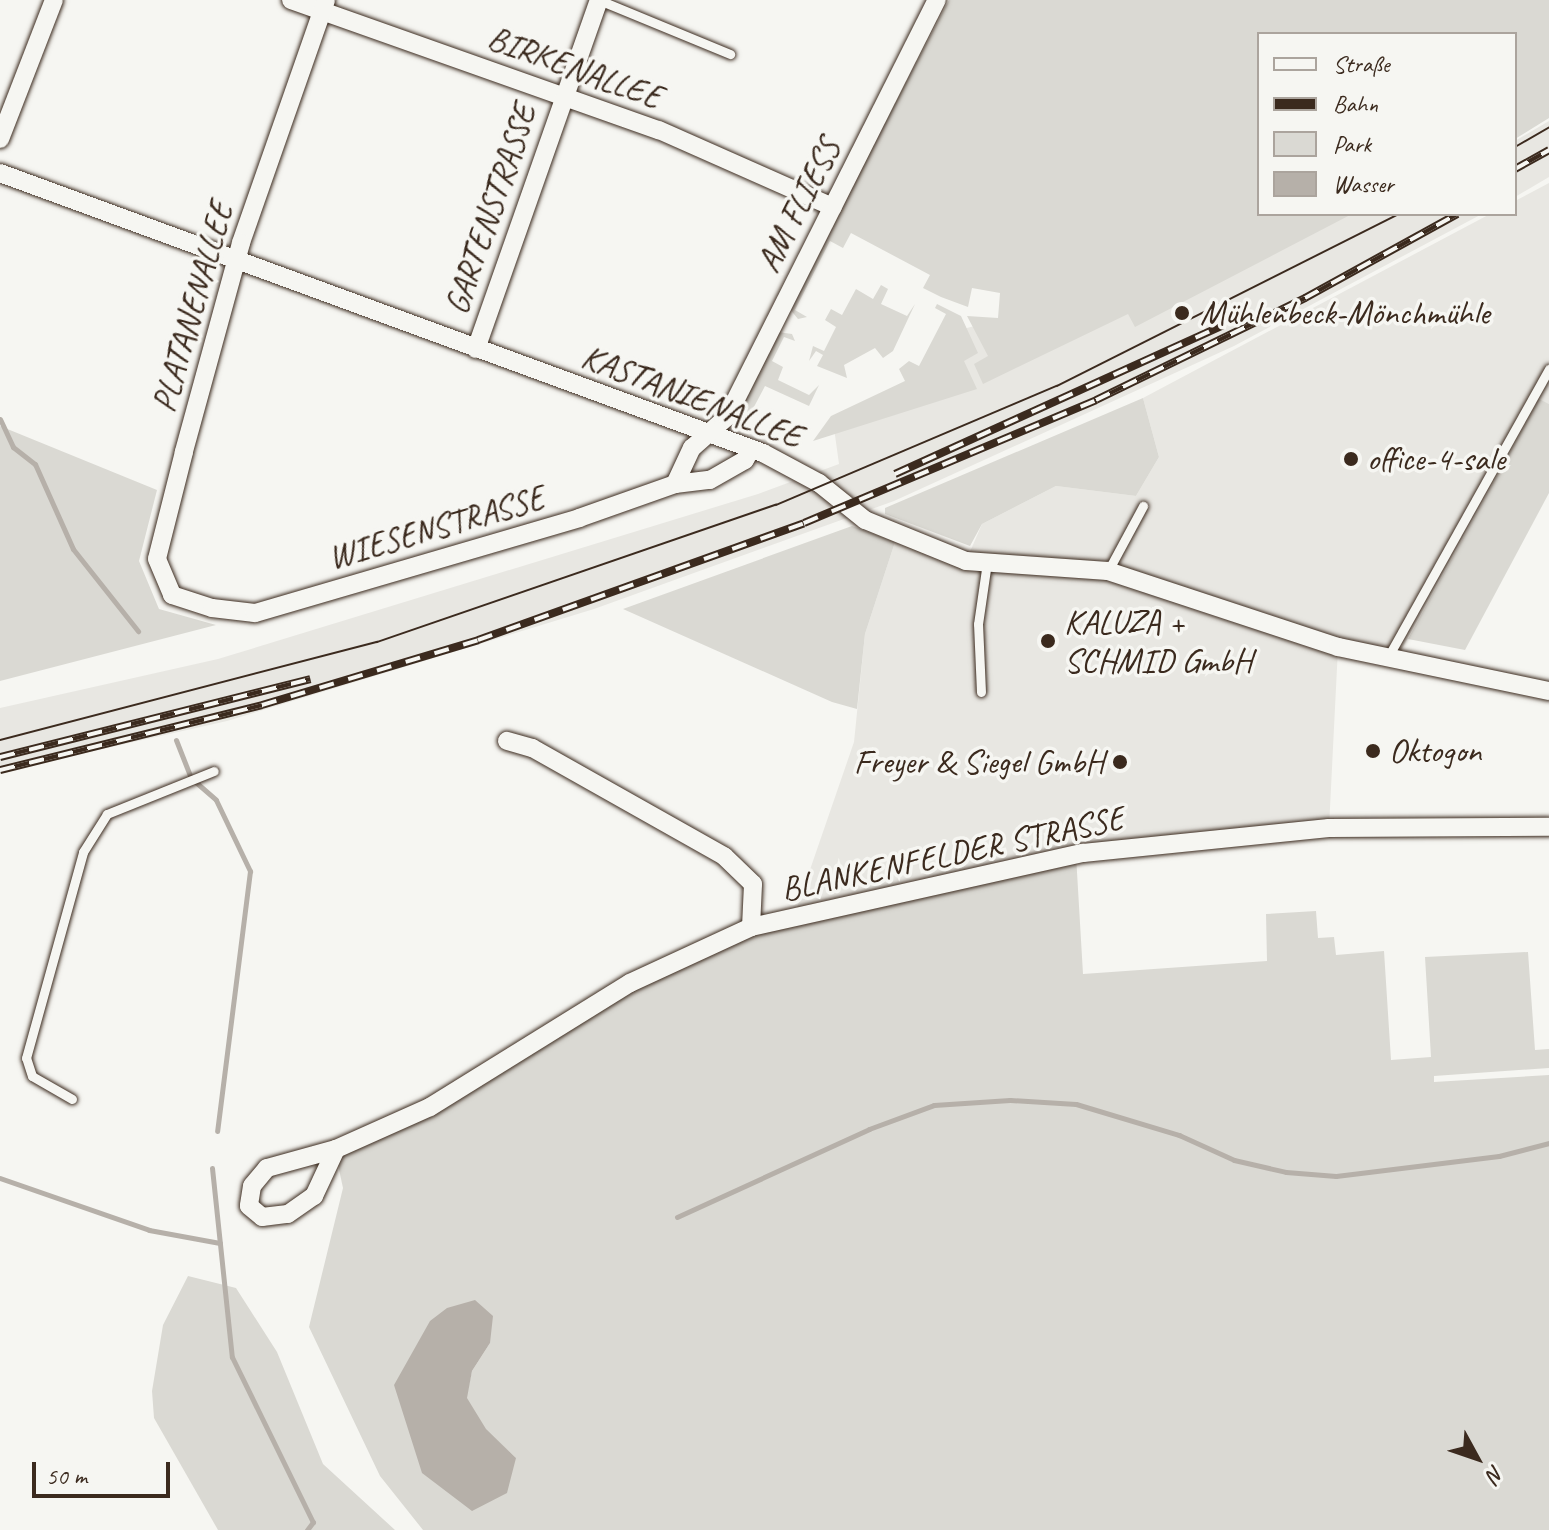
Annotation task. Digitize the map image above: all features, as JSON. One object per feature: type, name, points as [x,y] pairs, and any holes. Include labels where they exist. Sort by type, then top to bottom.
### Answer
[{"type":"street","points":[[0,139],[54,0]]},
{"type":"street","name":"BIRKENALLEE","points":[[291,0],[324,6],[659,130],[833,207]]},
{"type":"street","name":"GARTENSTRASSE","points":[[476,349],[599,0]]},
{"type":"street","name":"AM FLIESS","points":[[712,435],[727,417],[937,0]]},
{"type":"street","name":"PLATANENALLEE","points":[[212,608],[172,595],[157,559],[239,259],[278,131],[324,6]]},
{"type":"street","name":"KASTANIENALLEE","points":[[0,173],[751,449],[819,483],[865,520],[966,561],[1108,571],[1338,647],[1549,691]]},
{"type":"street","points":[[675,484],[692,448],[712,435]]},
{"type":"street","name":"WIESENSTRASSE","points":[[212,608],[255,613],[579,518],[675,484],[710,480],[745,460],[751,449]]},
{"type":"street","name":"BLANKENFELDER STRASSE","points":[[507,741],[532,748],[724,856],[753,884],[751,927]]},
{"type":"street","name":"BLANKENFELDER STRASSE","points":[[336,1149],[314,1196],[288,1214],[262,1217],[249,1206],[252,1186],[267,1168],[336,1149],[430,1107],[630,983],[751,927],[1083,853],[1329,828],[1549,827]]},
{"type":"lane","points":[[599,0],[730,54]]},
{"type":"lane","points":[[1388,657],[1549,369]]},
{"type":"lane","points":[[1108,571],[1143,506]]},
{"type":"lane","points":[[981,692],[978,624],[987,562]]},
{"type":"lane","points":[[72,1099],[32,1076],[26,1058],[83,852],[94,829],[115,809],[214,771]]},
{"type":"shaded area","points":[[1549,121],[1549,177],[1517,196],[1517,140]]},
{"type":"shaded area","points":[[1549,183],[1549,404],[1539,400],[1397,658],[1338,648],[1329,828],[1083,853],[793,919],[854,742],[865,634],[895,542],[966,561],[982,524],[1056,486],[1136,496],[1159,457],[1143,398],[1486,216],[1517,216],[1517,200]]},
{"type":"shaded area","points":[[1257,216],[1478,216],[1234,346],[894,501],[594,609],[227,721],[0,772],[0,708],[218,659],[758,494],[839,464],[834,428],[947,362],[959,330],[1018,315]]},
{"type":"green space","points":[[949,0],[1549,0],[1549,118],[1517,138],[1517,32],[1257,32],[1257,216],[1348,216],[1135,327],[1128,314],[983,384],[974,364],[988,356],[967,316],[998,318],[1000,293],[972,288],[968,307],[941,297],[923,288],[930,275],[851,233],[843,248],[830,241],[795,310],[807,317],[798,319],[789,308]]},
{"type":"green space","points":[[881,285],[888,289],[881,304],[907,316],[915,304],[893,351],[883,358],[875,348],[844,365],[847,378],[817,366],[823,355],[816,351],[809,361],[813,346],[824,351],[836,327],[825,320],[831,309],[842,315],[856,289],[873,299]]},
{"type":"green space","points":[[937,304],[961,316],[978,353],[964,361],[977,389],[813,441],[831,416],[905,381],[899,369],[909,361],[919,366],[946,314],[935,308]]},
{"type":"green space","points":[[778,332],[792,334],[795,341],[784,337],[772,361],[783,367],[778,380],[809,395],[819,385],[809,406],[765,386],[747,420],[737,414]]},
{"type":"green space","points":[[1143,398],[1159,457],[1136,496],[1056,486],[982,524],[970,546],[885,514],[885,508]]},
{"type":"green space","points":[[1539,399],[1549,404],[1549,493],[1465,650],[1408,639]]},
{"type":"green space","points":[[0,426],[157,490],[139,561],[159,609],[216,625],[0,681]]},
{"type":"green space","points":[[852,526],[895,542],[865,634],[857,709],[832,702],[623,609]]},
{"type":"green space","points":[[1076,855],[1083,974],[1267,961],[1266,914],[1316,911],[1318,938],[1334,937],[1336,955],[1384,951],[1391,1060],[1431,1057],[1425,957],[1528,952],[1535,1050],[1549,1049],[1549,1068],[1434,1076],[1434,1082],[1549,1075],[1549,1530],[423,1530],[380,1476],[309,1327],[343,1188],[335,1151],[632,985],[757,929]],"holes":[[[490,1343],[472,1371],[466,1398],[485,1429],[516,1458],[394,1385]]]},
{"type":"green space","points":[[188,1276],[236,1288],[277,1352],[323,1464],[395,1530],[218,1530],[154,1418],[152,1391],[163,1325]]},
{"type":"water","points":[[475,1300],[493,1316],[490,1343],[472,1371],[467,1398],[486,1429],[516,1458],[507,1493],[472,1511],[422,1473],[394,1385],[430,1321],[447,1308]]},
{"type":"waterway","points":[[0,419],[13,447],[35,464],[73,549],[138,631]]},
{"type":"waterway","points":[[176,740],[191,778],[216,800],[250,871],[217,1131]]},
{"type":"waterway","points":[[677,1217],[869,1129],[934,1105],[1010,1100],[1076,1104],[1179,1135],[1234,1160],[1286,1172],[1336,1176],[1499,1156],[1549,1143]]},
{"type":"waterway","points":[[212,1168],[232,1357],[313,1522],[307,1530]]},
{"type":"waterway","points":[[0,1178],[149,1230],[220,1243]]},
{"type":"tram line","points":[[1517,146],[1549,127]]},
{"type":"tram line","points":[[0,740],[377,642],[776,505],[1057,386],[1395,216]]},
{"type":"railway","points":[[1517,168],[1549,150]]},
{"type":"railway","points":[[0,770],[262,705],[478,640],[804,523],[1096,400],[1305,298],[1453,216]]},
{"type":"railway","points":[[895,474],[1223,325]]},
{"type":"railway","points":[[0,757],[310,679]]},
{"type":"place","name":"Mühlenbeck-Mönchmühle","points":[[1182,313]]},
{"type":"place","name":"office-4-sale","points":[[1351,459]]},
{"type":"place","name":"KALUZA + SCHMID GmbH","points":[[1048,641]]},
{"type":"place","name":"Oktogon","points":[[1373,751]]},
{"type":"place","name":"Freyer & Siegel GmbH","points":[[1120,762]]}]
